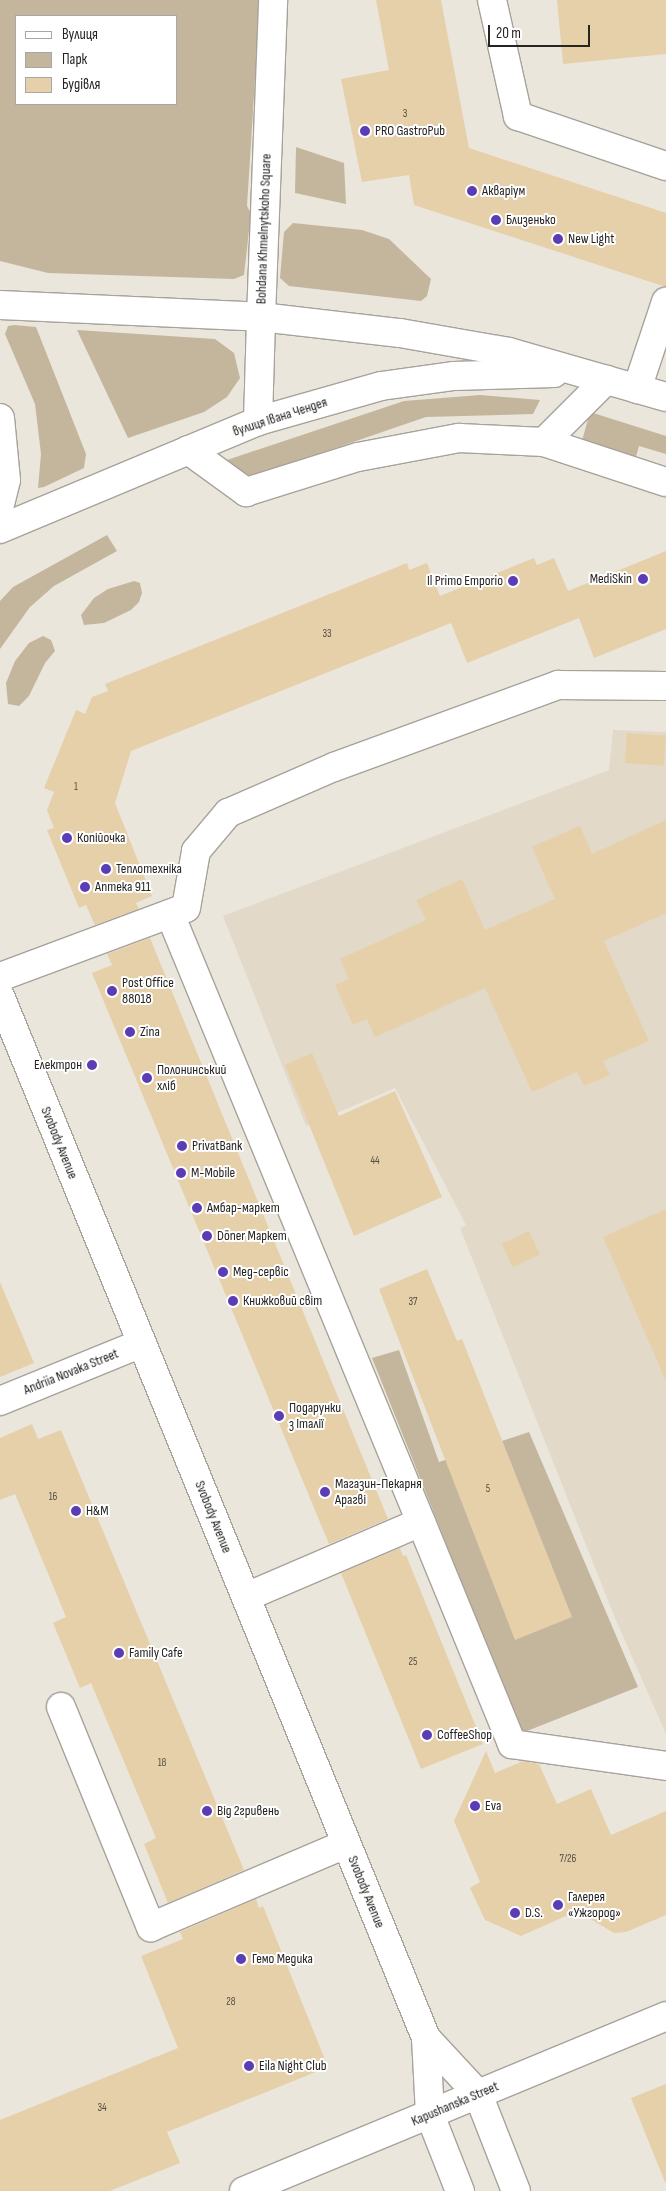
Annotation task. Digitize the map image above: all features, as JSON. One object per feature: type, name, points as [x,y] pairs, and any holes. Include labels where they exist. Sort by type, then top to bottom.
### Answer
[{"type":"main road","name":"Bohdana Khmelnytskoho Square","points":[[0,305],[261,317],[273,0]]},
{"type":"main road","points":[[492,0],[518,116],[666,166]]},
{"type":"main road","points":[[637,389],[666,302]]},
{"type":"main road","name":"вулиця Івана Чендея","points":[[261,317],[400,333],[509,352],[666,397]]},
{"type":"main road","points":[[258,421],[261,317]]},
{"type":"main road","name":"вулиця Івана Чендея","points":[[0,529],[258,421],[381,386],[435,378],[577,373]]},
{"type":"main road","points":[[544,442],[606,380]]},
{"type":"main road","points":[[0,418],[6,480],[0,504]]},
{"type":"main road","points":[[188,450],[246,492],[358,457],[459,438],[544,442],[666,482]]},
{"type":"main road","points":[[0,977],[186,908],[196,851],[228,813],[334,767],[558,685],[666,686]]},
{"type":"main road","points":[[170,914],[512,1744],[666,1766]]},
{"type":"main road","name":"Svobody Avenue","points":[[0,996],[426,2038],[430,2115],[460,2191]]},
{"type":"main road","name":"Andriia Novaka Street","points":[[0,1401],[142,1343]]},
{"type":"main road","points":[[246,1598],[421,1522]]},
{"type":"main road","points":[[61,1707],[151,1927],[346,1844]]},
{"type":"main road","name":"Kapushanska Street","points":[[244,2191],[666,2016]]},
{"type":"main road","name":"Svobody Avenue","points":[[426,2038],[478,2094],[516,2191]]},
{"type":"shaded area","points":[[613,730],[666,732],[666,1734],[615,1618],[460,1228],[466,1225],[395,1088],[306,1126],[223,916],[609,770]]},
{"type":"green space","points":[[0,0],[260,0],[247,206],[251,213],[244,275],[234,279],[48,273],[0,261]]},
{"type":"green space","points":[[296,147],[344,163],[346,204],[295,193]]},
{"type":"green space","points":[[293,223],[362,230],[389,239],[431,279],[427,296],[421,301],[289,286],[280,278],[284,232]]},
{"type":"green space","points":[[8,326],[36,327],[86,454],[84,468],[38,488],[41,454],[35,404],[5,334]]},
{"type":"green space","points":[[77,330],[215,339],[234,353],[240,378],[227,397],[204,412],[128,438]]},
{"type":"green space","points":[[480,395],[540,400],[533,414],[426,417],[242,480],[221,462],[404,401]]},
{"type":"green space","points":[[590,412],[666,436],[666,454],[639,446],[634,464],[580,448]]},
{"type":"green space","points":[[107,535],[117,551],[54,586],[30,607],[0,649],[0,601],[13,587]]},
{"type":"green space","points":[[134,581],[140,583],[142,593],[139,602],[131,610],[104,623],[84,625],[81,615],[94,598],[108,589]]},
{"type":"green space","points":[[43,636],[51,640],[55,651],[45,663],[29,696],[19,706],[8,704],[6,683],[15,661],[29,643]]},
{"type":"green space","points":[[399,1350],[439,1462],[529,1432],[638,1687],[522,1733],[372,1358]]},
{"type":"building","points":[[376,0],[441,0],[469,148],[666,213],[666,287],[414,205],[409,175],[362,182],[341,79],[389,70]]},
{"type":"building","points":[[557,0],[666,0],[666,54],[563,64]]},
{"type":"building","points":[[666,551],[666,629],[594,658],[579,618],[467,663],[451,623],[131,751],[115,803],[152,896],[136,903],[139,909],[95,925],[86,905],[79,908],[47,830],[54,828],[47,810],[54,792],[44,788],[76,710],[85,714],[92,697],[108,691],[105,684],[407,563],[409,570],[427,563],[440,596],[534,558],[537,565],[554,558],[568,591]]},
{"type":"building","points":[[627,733],[666,736],[664,766],[625,763]]},
{"type":"building","points":[[666,820],[666,913],[604,941],[649,1041],[603,1061],[610,1075],[584,1086],[577,1072],[532,1092],[485,988],[375,1037],[367,1019],[353,1025],[335,985],[349,979],[340,959],[426,920],[416,900],[462,879],[485,930],[555,899],[532,847],[580,826],[592,854]]},
{"type":"building","points":[[150,938],[388,1519],[329,1544],[92,973],[112,965],[107,954]]},
{"type":"building","points":[[312,1053],[339,1116],[395,1091],[442,1197],[354,1236],[285,1065]]},
{"type":"building","points":[[666,1209],[666,1381],[603,1237]]},
{"type":"building","points":[[529,1231],[540,1255],[513,1267],[502,1244]]},
{"type":"building","points":[[427,1269],[457,1341],[462,1339],[572,1617],[515,1640],[379,1289]]},
{"type":"building","points":[[0,1282],[34,1363],[0,1377]]},
{"type":"building","points":[[32,1424],[38,1439],[61,1430],[244,1870],[168,1903],[144,1844],[156,1838],[91,1683],[80,1688],[53,1623],[66,1617],[15,1494],[0,1500],[0,1438]]},
{"type":"building","points":[[400,1548],[403,1556],[406,1555],[483,1744],[421,1769],[341,1573]]},
{"type":"building","points":[[486,1751],[495,1773],[523,1761],[539,1764],[557,1804],[591,1789],[611,1835],[666,1811],[666,1915],[626,1932],[614,1933],[577,1911],[521,1936],[485,1920],[470,1888],[480,1882],[454,1821]]},
{"type":"building","points":[[256,1899],[259,1908],[263,1906],[328,2067],[167,2132],[180,2163],[110,2191],[0,2191],[0,2120],[178,2048],[141,1956],[183,1939],[180,1932]]},
{"type":"building","points":[[666,2084],[666,2182],[665,2182],[631,2098]]},
{"type":"place","name":"PRO GastroPub","points":[[365,131]]},
{"type":"place","name":"Акваріум","points":[[472,191]]},
{"type":"place","name":"Близенько","points":[[496,220]]},
{"type":"place","name":"New Light","points":[[558,239]]},
{"type":"place","name":"MediSkin","points":[[643,579]]},
{"type":"place","name":"Il Primo Emporio","points":[[513,581]]},
{"type":"place","name":"Копійочка","points":[[67,838]]},
{"type":"place","name":"Теплотехніка","points":[[106,869]]},
{"type":"place","name":"Аптека 911","points":[[85,887]]},
{"type":"place","name":"Post Office 88018","points":[[112,991]]},
{"type":"place","name":"Zina","points":[[130,1032]]},
{"type":"place","name":"Електрон","points":[[92,1065]]},
{"type":"place","name":"Полонинський хліб","points":[[147,1078]]},
{"type":"place","name":"PrivatBank","points":[[182,1146]]},
{"type":"place","name":"M-Mobile","points":[[181,1173]]},
{"type":"place","name":"Амбар-маркет","points":[[197,1208]]},
{"type":"place","name":"Döner Маркет","points":[[207,1236]]},
{"type":"place","name":"Мед-сервіс","points":[[223,1272]]},
{"type":"place","name":"Книжковий світ","points":[[233,1301]]},
{"type":"place","name":"Подарунки з Італії","points":[[279,1416]]},
{"type":"place","name":"Магазин-Пекарня Арагві","points":[[325,1492]]},
{"type":"place","name":"H&M","points":[[76,1511]]},
{"type":"place","name":"Family Cafe","points":[[119,1653]]},
{"type":"place","name":"CoffeeShop","points":[[427,1735]]},
{"type":"place","name":"Eva","points":[[475,1806]]},
{"type":"place","name":"Від 2гривень","points":[[207,1811]]},
{"type":"place","name":"Галерея «Ужгород»","points":[[558,1905]]},
{"type":"place","name":"D.S.","points":[[515,1913]]},
{"type":"place","name":"Гемо Медика","points":[[241,1959]]},
{"type":"place","name":"Eila Night Club","points":[[249,2066]]}]
